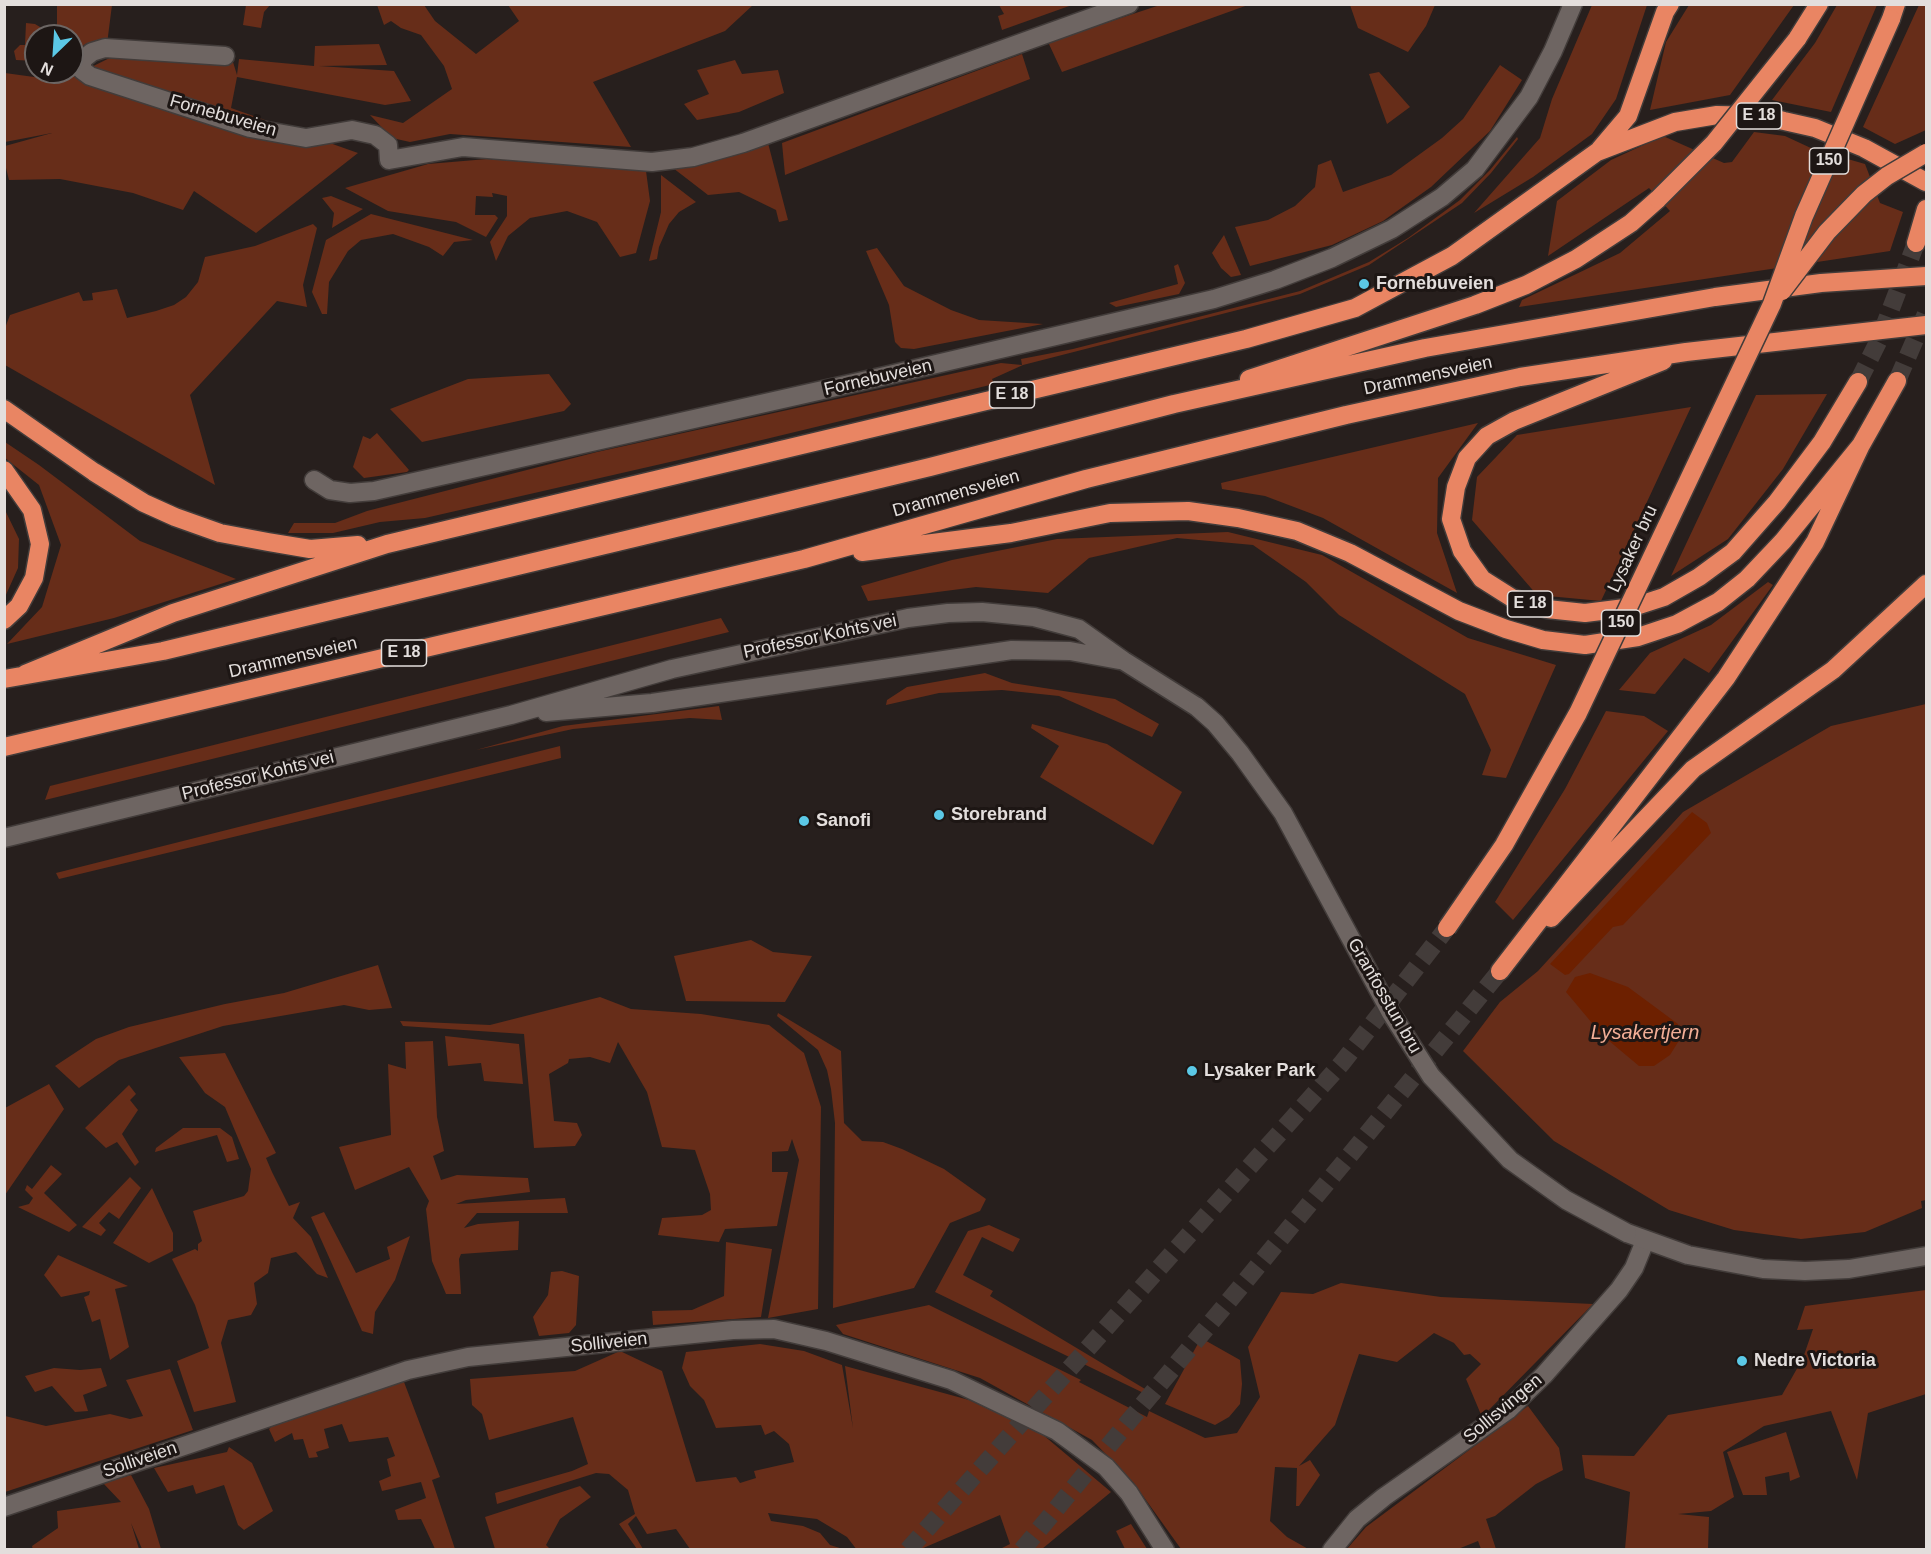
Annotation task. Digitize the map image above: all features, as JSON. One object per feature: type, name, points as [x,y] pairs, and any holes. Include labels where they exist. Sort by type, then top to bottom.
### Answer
[{"type":"highway","name":"E 18","points":[[25,674],[172,612],[387,544],[1223,344],[1355,308],[1452,256],[1597,152],[1628,116],[1665,12],[1671,4]]},
{"type":"highway","name":"E 18","points":[[1174,404],[1361,340],[1475,305],[1526,285],[1576,259],[1631,223],[1714,143],[1797,39],[1819,4]]},
{"type":"highway","name":"150","points":[[1772,304],[1804,216],[1893,12]]},
{"type":"highway","name":"E 18","points":[[1597,152],[1675,122],[1717,115],[1764,116],[1815,128],[1864,148],[1921,179]]},
{"type":"highway","points":[[1772,304],[1827,232],[1864,194],[1887,176],[1926,153]]},
{"type":"highway","points":[[1916,243],[1926,209]]},
{"type":"highway","name":"Drammensveien","points":[[4,679],[163,651],[895,476],[1174,404],[1516,330],[1821,283],[1926,276]]},
{"type":"highway","name":"Lysaker bru","points":[[1447,928],[1504,845],[1578,713],[1772,304]]},
{"type":"highway","name":"Drammensveien","points":[[4,747],[804,559],[1086,479],[1346,415],[1520,377],[1686,352],[1926,325]]},
{"type":"highway","name":"E 18","points":[[1686,352],[1514,421],[1487,436],[1467,458],[1456,487],[1451,519],[1462,551],[1482,579],[1512,598],[1547,609],[1585,613],[1633,607],[1664,597],[1699,577],[1733,552],[1777,502],[1822,442],[1858,382]]},
{"type":"highway","points":[[1898,381],[1861,445],[1815,542],[1782,596],[1670,754],[1602,835],[1500,971],[1693,769],[1833,670],[1926,584]]},
{"type":"highway","name":"E 18","points":[[4,410],[144,503],[220,533],[310,549],[387,544]]},
{"type":"highway","name":"E 18","points":[[804,559],[1011,533],[1110,513],[1188,511],[1238,518],[1298,531],[1350,553],[1478,619],[1543,640],[1585,645],[1638,637],[1677,624],[1718,602],[1747,579],[1783,541],[1861,445]]},
{"type":"highway","points":[[4,470],[32,510],[40,544],[34,578],[19,606],[4,620]]},
{"type":"street","name":"Fornebuveien","points":[[225,56],[105,48],[92,52],[82,60],[82,70],[90,76],[250,128],[306,138],[352,130],[375,135],[388,145],[389,160],[463,147],[652,162],[693,157],[743,143],[1129,4]]},
{"type":"street","name":"Fornebuveien","points":[[314,480],[330,490],[350,493],[374,491],[688,422],[1214,299],[1275,280],[1332,258],[1392,229],[1442,197],[1475,169],[1529,97],[1553,51],[1573,4]]},
{"type":"street","name":"Professor Kohts vei","points":[[4,838],[511,715],[683,667],[908,618],[948,613],[981,612],[1034,617],[1079,629],[1124,662],[1197,707]]},
{"type":"street","name":"Professor Kohts vei","points":[[511,715],[652,703],[1012,650],[1070,651],[1124,662]]},
{"type":"street","name":"Granfosstun bru","points":[[1197,707],[1215,723],[1240,753],[1283,813],[1391,1013],[1431,1076],[1510,1160],[1566,1200],[1645,1241]]},
{"type":"street","points":[[1645,1241],[1726,1264],[1784,1270],[1849,1269],[1926,1256]]},
{"type":"street","name":"Sollisvingen","points":[[1332,1550],[1358,1520],[1384,1497],[1508,1410],[1544,1375],[1619,1290],[1634,1268],[1645,1241]]},
{"type":"street","name":"Solliveien","points":[[4,1507],[408,1370],[468,1357],[733,1330],[774,1329],[826,1341],[951,1380],[1057,1431],[1106,1467],[1129,1493],[1165,1550]]},
{"type":"shaded area","points":[[1350,4],[1435,5],[1426,26],[1408,52],[1358,28]]},
{"type":"shaded area","points":[[57,5],[112,5],[107,44],[87,43],[84,45],[84,24],[57,24]]},
{"type":"shaded area","points":[[246,5],[270,5],[264,12],[261,28],[243,25]]},
{"type":"shaded area","points":[[377,5],[424,5],[435,21],[476,54],[519,21],[508,5],[753,5],[725,31],[593,82],[631,147],[450,134],[410,142],[392,138],[370,115],[403,123],[452,89],[444,66],[421,35],[401,28],[391,21],[384,25]]},
{"type":"shaded area","points":[[999,5],[1072,5],[1002,30],[998,16],[1004,14]]},
{"type":"shaded area","points":[[1160,5],[1248,5],[1062,72],[1048,42]]},
{"type":"shaded area","points":[[1592,5],[1647,5],[1616,99],[1592,134],[1533,177],[1474,213],[1540,138],[1552,99]]},
{"type":"shaded area","points":[[1689,5],[1794,5],[1730,95],[1650,110],[1666,42]]},
{"type":"shaded area","points":[[1837,5],[1877,5],[1831,112],[1772,100],[1815,43]]},
{"type":"shaded area","points":[[1919,5],[1926,5],[1926,130],[1895,144],[1863,127]]},
{"type":"shaded area","points":[[144,41],[229,49],[237,75],[239,59],[314,66],[315,46],[379,44],[387,65],[319,66],[394,71],[411,101],[385,105],[237,77],[231,108],[358,153],[256,233],[194,191],[183,210],[133,193],[60,179],[9,180],[5,164],[5,146],[52,133],[5,142],[5,73],[24,76],[24,84],[84,84],[84,71]]},
{"type":"shaded area","points":[[20,45],[24,45],[24,60],[16,60],[14,51]]},
{"type":"shaded area","points":[[1022,54],[1030,79],[785,175],[782,143]]},
{"type":"shaded area","points":[[735,60],[742,74],[778,70],[784,93],[739,112],[697,120],[684,104],[709,94],[697,70]]},
{"type":"shaded area","points":[[1500,65],[1522,80],[1490,131],[1431,187],[1383,221],[1332,245],[1250,266],[1235,227],[1268,220],[1295,206],[1315,187],[1318,165],[1331,160],[1343,192],[1391,175],[1442,138],[1463,119]]},
{"type":"shaded area","points":[[1379,72],[1410,107],[1387,124],[1369,74]]},
{"type":"shaded area","points":[[1754,132],[1785,136],[1813,149],[1865,164],[1880,203],[1903,212],[1890,251],[1519,307],[1522,300],[1620,253],[1670,211],[1649,188],[1548,256],[1557,201],[1611,160],[1663,136],[1724,163],[1732,162]]},
{"type":"shaded area","points":[[1517,137],[1518,139],[1491,173],[1462,203],[1369,265],[1300,294],[1023,365],[992,379],[994,384],[683,459],[425,518],[380,522],[333,533],[288,533],[294,523],[335,523],[367,511],[597,452],[1001,363],[1022,365],[1021,359],[1073,349],[1300,291],[1369,262],[1408,238],[1460,200],[1490,170]]},
{"type":"shaded area","points":[[768,143],[788,220],[779,222],[776,210],[739,192],[708,195],[673,168]]},
{"type":"shaded area","points":[[487,159],[646,171],[650,201],[636,253],[620,257],[597,222],[567,211],[530,218],[508,236],[496,261],[490,242],[507,216],[507,196],[492,193],[493,197],[476,196],[475,215],[495,215],[498,218],[486,237],[456,222],[388,211],[345,188],[428,164]]},
{"type":"shaded area","points":[[661,175],[696,202],[679,212],[669,224],[659,247],[657,259],[649,261],[661,212]]},
{"type":"shaded area","points":[[331,196],[363,209],[332,228],[334,213],[322,198]]},
{"type":"shaded area","points":[[371,214],[473,240],[454,242],[443,256],[429,247],[393,234],[361,240],[348,251],[329,282],[327,314],[322,314],[312,292],[326,240]]},
{"type":"shaded area","points":[[313,224],[317,228],[303,285],[307,307],[277,301],[190,395],[215,485],[5,365],[5,328],[10,315],[79,292],[83,301],[93,300],[92,293],[117,289],[127,318],[156,311],[174,305],[186,297],[198,282],[205,257],[255,246]]},
{"type":"shaded area","points":[[1224,235],[1241,275],[1231,277],[1221,268],[1212,253]]},
{"type":"shaded area","points":[[877,248],[904,286],[951,310],[979,320],[1043,324],[914,349],[901,348],[895,342],[889,305],[866,251]]},
{"type":"shaded area","points":[[1178,264],[1185,283],[1179,294],[1116,307],[1109,303],[1178,284],[1174,266]]},
{"type":"shaded area","points":[[549,374],[571,404],[564,411],[422,442],[390,409],[468,379]]},
{"type":"shaded area","points":[[1827,394],[1783,469],[1728,539],[1671,576],[1756,395]]},
{"type":"shaded area","points":[[1691,407],[1601,601],[1537,595],[1472,520],[1477,477],[1517,435]]},
{"type":"shaded area","points":[[1478,423],[1438,478],[1437,533],[1457,593],[1323,518],[1265,496],[1222,489],[1221,483]]},
{"type":"shaded area","points":[[377,433],[409,470],[407,472],[364,478],[353,467],[363,436],[370,439]]},
{"type":"shaded area","points":[[5,442],[140,541],[236,579],[114,618],[7,644],[42,607],[61,545],[39,485],[5,458]]},
{"type":"shaded area","points":[[5,510],[19,539],[18,568],[5,597]]},
{"type":"shaded area","points":[[1228,532],[1322,555],[1468,638],[1556,665],[1506,778],[1482,775],[1491,750],[1465,694],[1339,615],[1306,582],[1253,545],[1177,538],[1089,558],[1048,593],[976,587],[868,601],[861,586],[952,560],[1057,539]]},
{"type":"shaded area","points":[[1768,582],[1773,585],[1709,673],[1684,658],[1655,694],[1619,690],[1650,653],[1711,625]]},
{"type":"shaded area","points":[[721,618],[729,632],[45,800],[50,786]]},
{"type":"shaded area","points":[[985,673],[1012,683],[1115,699],[1159,724],[1152,737],[1059,696],[1002,690],[939,693],[886,705],[887,700],[907,687]]},
{"type":"shaded area","points":[[1926,704],[1926,1200],[1921,1201],[1922,1208],[1865,1232],[1801,1239],[1734,1230],[1669,1210],[1554,1141],[1463,1051],[1500,1002],[1538,971],[1683,812],[1831,726]]},
{"type":"shaded area","points":[[719,706],[722,720],[690,718],[573,729],[476,750],[563,726]]},
{"type":"shaded area","points":[[1606,711],[1644,716],[1668,731],[1513,920],[1495,902],[1565,789]]},
{"type":"shaded area","points":[[1032,724],[1107,744],[1182,792],[1153,845],[1040,777],[1059,746],[1031,728]]},
{"type":"shaded area","points":[[560,746],[561,758],[59,879],[56,873]]},
{"type":"shaded area","points":[[751,940],[773,952],[812,956],[785,1002],[686,1001],[674,956]]},
{"type":"shaded area","points":[[378,965],[392,1008],[369,1010],[344,1005],[223,1026],[119,1060],[79,1088],[55,1066],[96,1039],[129,1027],[225,1004],[284,993]]},
{"type":"shaded area","points":[[600,997],[631,1009],[701,1014],[769,1025],[804,1053],[821,1107],[818,1309],[768,1318],[799,1160],[792,1139],[788,1151],[772,1152],[772,1172],[788,1172],[777,1226],[725,1229],[719,1242],[658,1235],[662,1218],[702,1215],[711,1210],[710,1194],[695,1150],[662,1147],[647,1092],[618,1042],[610,1063],[590,1057],[569,1059],[568,1063],[549,1074],[554,1121],[577,1123],[582,1135],[575,1146],[534,1148],[524,1034],[403,1026],[400,1021],[490,1025]]},
{"type":"shaded area","points":[[778,1013],[841,1051],[844,1123],[862,1141],[883,1142],[902,1149],[944,1169],[986,1199],[980,1211],[950,1223],[914,1288],[833,1308],[835,1123],[831,1089],[827,1070],[818,1050],[777,1016]]},
{"type":"shaded area","points":[[445,1036],[519,1044],[523,1084],[484,1081],[481,1063],[448,1066]]},
{"type":"shaded area","points":[[433,1041],[437,1117],[444,1151],[433,1156],[441,1180],[457,1175],[528,1178],[530,1192],[466,1200],[456,1204],[565,1198],[568,1213],[477,1213],[464,1228],[478,1224],[519,1221],[518,1250],[461,1254],[459,1259],[461,1294],[446,1294],[432,1261],[426,1209],[429,1201],[409,1167],[355,1190],[339,1147],[391,1135],[388,1064],[406,1069],[405,1042]]},
{"type":"shaded area","points":[[225,1053],[276,1153],[266,1158],[289,1206],[300,1202],[293,1218],[311,1237],[328,1278],[317,1274],[296,1252],[271,1258],[268,1273],[254,1283],[257,1304],[251,1315],[228,1320],[221,1343],[236,1402],[194,1412],[177,1361],[209,1348],[195,1305],[172,1259],[195,1249],[198,1251],[198,1244],[202,1241],[193,1211],[244,1196],[248,1191],[251,1169],[225,1107],[205,1093],[179,1057]]},
{"type":"shaded area","points":[[49,1084],[64,1109],[5,1195],[5,1108]]},
{"type":"shaded area","points":[[129,1085],[136,1094],[130,1100],[138,1110],[122,1134],[139,1162],[135,1166],[117,1142],[106,1148],[85,1128]]},
{"type":"shaded area","points":[[183,1128],[220,1128],[232,1137],[239,1159],[227,1162],[217,1135],[155,1152],[156,1148]]},
{"type":"shaded area","points":[[51,1165],[62,1174],[44,1193],[77,1225],[69,1232],[18,1207],[29,1204],[33,1198],[25,1190],[27,1185],[32,1189]]},
{"type":"shaded area","points":[[130,1177],[141,1188],[119,1219],[109,1212],[99,1223],[106,1230],[101,1236],[82,1227]]},
{"type":"shaded area","points":[[152,1188],[173,1233],[173,1251],[149,1263],[113,1243]]},
{"type":"shaded area","points":[[324,1212],[356,1273],[390,1259],[387,1247],[410,1236],[395,1280],[375,1312],[373,1334],[362,1331],[311,1217]]},
{"type":"shaded area","points":[[989,1225],[1020,1239],[1013,1252],[982,1237],[963,1275],[993,1291],[990,1296],[1160,1398],[1158,1400],[935,1292],[968,1231]]},
{"type":"shaded area","points":[[726,1242],[772,1249],[761,1317],[653,1325],[652,1311],[692,1310],[724,1296]]},
{"type":"shaded area","points":[[58,1255],[128,1286],[115,1289],[129,1347],[110,1360],[100,1319],[92,1322],[84,1297],[89,1295],[90,1291],[61,1297],[44,1275]]},
{"type":"shaded area","points":[[562,1271],[579,1276],[576,1325],[569,1333],[539,1336],[533,1317],[548,1295],[551,1272]]},
{"type":"shaded area","points":[[1341,1283],[1441,1297],[1593,1304],[1482,1417],[1466,1379],[1481,1364],[1470,1354],[1464,1355],[1454,1343],[1434,1333],[1397,1362],[1359,1354],[1335,1425],[1299,1466],[1310,1460],[1320,1475],[1299,1506],[1296,1506],[1297,1468],[1275,1467],[1270,1521],[1287,1537],[1310,1550],[1181,1549],[1133,1482],[1092,1440],[980,1378],[843,1334],[836,1325],[929,1305],[1081,1380],[1079,1382],[1147,1417],[1149,1411],[1205,1438],[1237,1433],[1260,1397],[1248,1347],[1281,1292],[1313,1294]]},
{"type":"shaded area","points":[[1926,1290],[1926,1394],[1868,1413],[1857,1480],[1831,1411],[1764,1426],[1723,1452],[1734,1497],[1711,1511],[1678,1514],[1709,1517],[1708,1549],[1625,1549],[1630,1492],[1585,1478],[1582,1455],[1634,1456],[1668,1415],[1782,1395],[1803,1358],[1813,1329],[1797,1330],[1805,1306]]},
{"type":"shaded area","points":[[1201,1338],[1240,1360],[1242,1384],[1240,1404],[1229,1417],[1215,1425],[1165,1404]]},
{"type":"shaded area","points":[[760,1344],[804,1351],[842,1365],[853,1428],[845,1366],[969,1400],[1042,1434],[1111,1492],[1042,1549],[1000,1549],[1010,1544],[1000,1515],[921,1549],[857,1550],[847,1537],[817,1519],[768,1513],[771,1521],[803,1526],[820,1533],[830,1545],[843,1549],[690,1549],[676,1529],[647,1534],[636,1516],[628,1524],[643,1549],[637,1549],[619,1524],[635,1514],[628,1490],[609,1474],[596,1473],[497,1504],[495,1493],[572,1471],[588,1464],[573,1417],[489,1440],[482,1414],[472,1405],[470,1379],[575,1371],[620,1351],[662,1371],[696,1482],[736,1477],[740,1483],[756,1478],[754,1471],[794,1462],[789,1444],[774,1431],[765,1435],[761,1425],[716,1428],[704,1400],[690,1386],[682,1368],[686,1352]]},
{"type":"shaded area","points":[[54,1368],[80,1370],[101,1368],[107,1386],[83,1395],[88,1411],[75,1412],[52,1386],[35,1392],[25,1376]]},
{"type":"shaded area","points":[[170,1369],[193,1430],[5,1492],[5,1416],[46,1426],[110,1414],[130,1419],[143,1416],[126,1380]]},
{"type":"shaded area","points":[[400,1380],[404,1382],[440,1477],[432,1480],[455,1549],[435,1549],[421,1519],[398,1520],[395,1510],[426,1498],[421,1482],[382,1491],[379,1481],[391,1476],[387,1459],[395,1456],[388,1437],[349,1442],[342,1424],[324,1429],[329,1448],[316,1452],[318,1457],[309,1458],[303,1439],[294,1440],[292,1433],[275,1442],[269,1429],[273,1425]]},
{"type":"shaded area","points":[[1528,1406],[1559,1448],[1563,1470],[1536,1484],[1495,1516],[1486,1519],[1496,1549],[1481,1549],[1478,1541],[1458,1549],[1346,1550],[1366,1527]]},
{"type":"shaded area","points":[[1786,1432],[1800,1477],[1790,1481],[1789,1472],[1765,1477],[1767,1495],[1743,1495],[1727,1452]]},
{"type":"shaded area","points":[[229,1447],[252,1463],[273,1511],[244,1530],[238,1525],[224,1485],[196,1494],[193,1485],[168,1492],[154,1468],[227,1452]]},
{"type":"shaded area","points":[[131,1475],[149,1509],[161,1549],[142,1549],[131,1523],[139,1549],[33,1550],[32,1546],[58,1528],[57,1511],[121,1502],[103,1483]]},
{"type":"shaded area","points":[[580,1486],[591,1497],[560,1519],[546,1545],[550,1549],[495,1549],[485,1517]]},
{"type":"shaded area","points":[[1131,1524],[1147,1549],[1125,1549],[1116,1531]]},
{"type":"water","points":[[1692,812],[1707,823],[1711,833],[1623,925],[1613,927],[1569,974],[1565,975],[1550,964]]},
{"type":"water","name":"Lysakertjern","points":[[1590,973],[1628,987],[1678,1024],[1680,1039],[1670,1055],[1654,1066],[1639,1066],[1602,1035],[1566,992],[1575,977]]},
{"type":"tunnel","points":[[1858,382],[1879,340],[1916,243]]},
{"type":"tunnel","points":[[1897,381],[1926,314]]},
{"type":"tunnel","points":[[908,1550],[1342,1063],[1447,928]]},
{"type":"tunnel","points":[[1022,1550],[1500,971]]},
{"type":"place","name":"Fornebuveien","points":[[1364,284]]},
{"type":"place","name":"Storebrand","points":[[939,815]]},
{"type":"place","name":"Sanofi","points":[[804,821]]},
{"type":"place","name":"Lysaker Park","points":[[1192,1071]]},
{"type":"place","name":"Nedre Victoria","points":[[1742,1361]]}]
